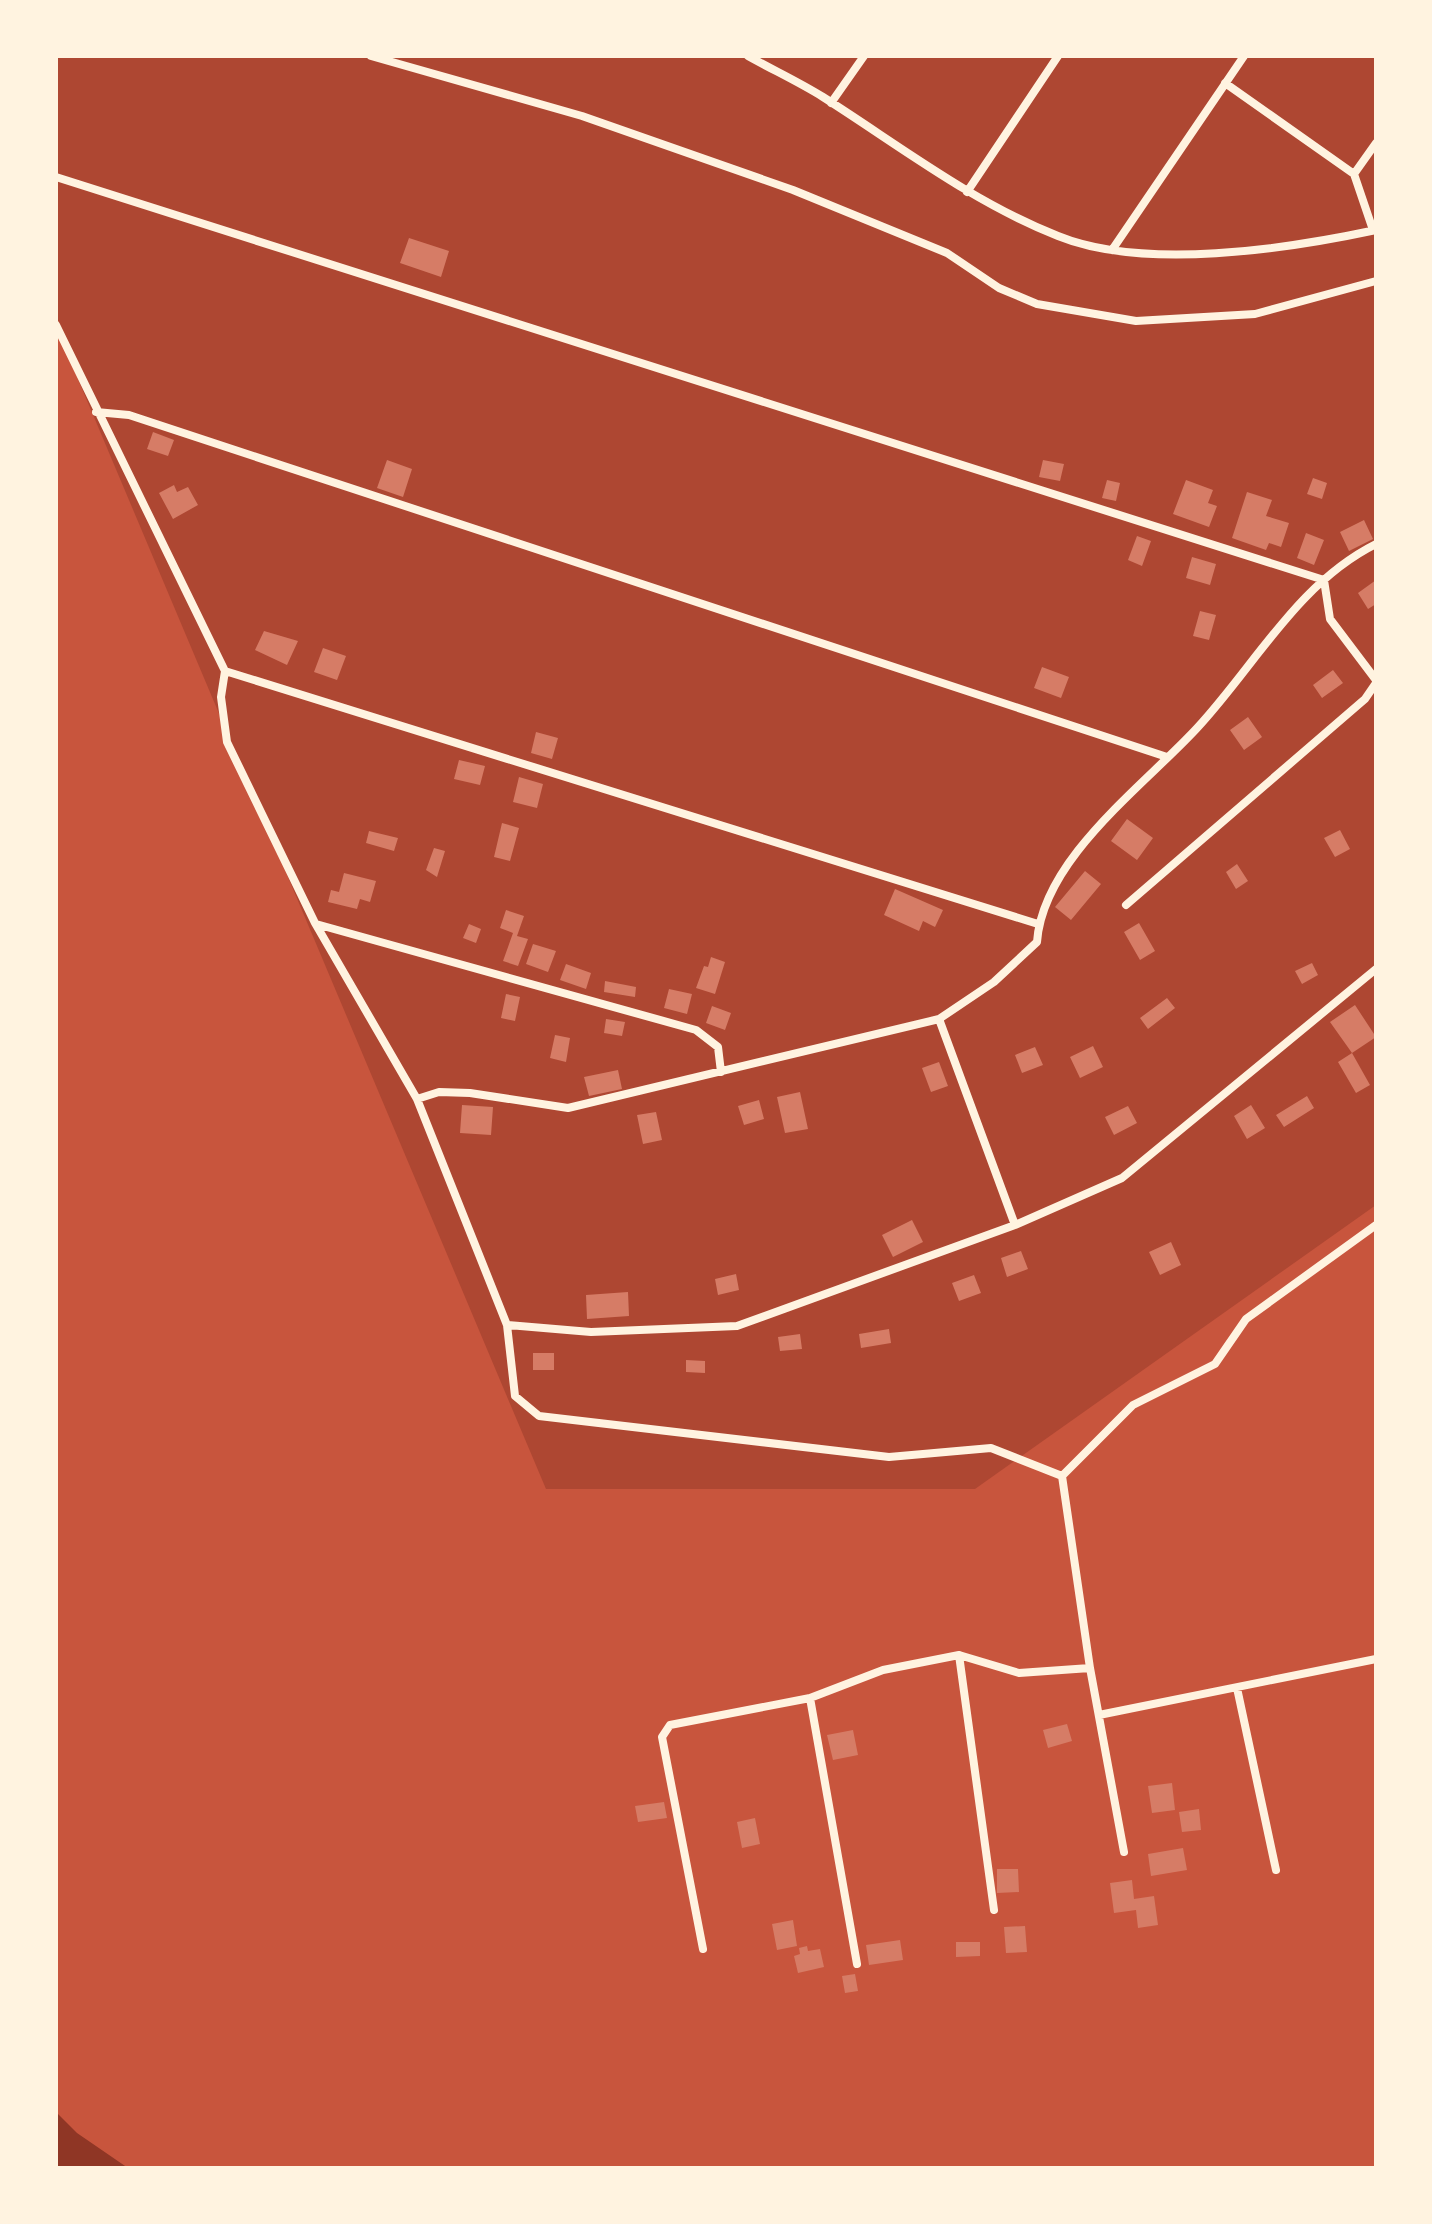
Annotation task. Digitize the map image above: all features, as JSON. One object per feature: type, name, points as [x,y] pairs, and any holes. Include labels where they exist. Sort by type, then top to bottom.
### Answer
[{"type":"street","points":[[371,56],[582,116],[793,190],[947,253],[999,288],[1037,304],[1136,321],[1240,315],[1376,281]]},
{"type":"street","points":[[748,56],[831,103],[967,192],[1059,237],[1112,250],[1229,254],[1375,230],[1354,174],[1225,83]]},
{"type":"street","points":[[831,103],[864,56]]},
{"type":"street","points":[[967,192],[1058,56]]},
{"type":"street","points":[[1112,250],[1244,56]]},
{"type":"street","points":[[1354,174],[1376,143]]},
{"type":"street","points":[[56,177],[1324,580]]},
{"type":"street","points":[[56,325],[225,671],[221,697],[227,742],[315,923],[417,1099],[507,1325],[515,1396],[539,1416],[889,1457],[991,1448],[1062,1476]]},
{"type":"street","points":[[96,412],[144,420],[1167,757]]},
{"type":"street","points":[[417,1099],[439,1092],[470,1093],[568,1108],[939,1019],[994,982],[1037,942],[1039,914],[1095,827],[1198,727],[1308,593],[1354,555],[1376,544]]},
{"type":"street","points":[[1126,905],[1365,699],[1376,682],[1330,619],[1324,580]]},
{"type":"street","points":[[225,671],[1038,924]]},
{"type":"street","points":[[315,923],[696,1030],[718,1047],[721,1072]]},
{"type":"street","points":[[507,1325],[591,1332],[737,1326],[1015,1225],[1122,1178],[1376,969]]},
{"type":"street","points":[[939,1019],[1015,1225]]},
{"type":"street","points":[[1062,1476],[1133,1405],[1215,1364],[1246,1319],[1376,1225]]},
{"type":"street","points":[[1062,1476],[1090,1668],[1124,1852]]},
{"type":"street","points":[[703,1949],[662,1737],[670,1725],[810,1698],[883,1670],[959,1655],[1019,1673],[1090,1668]]},
{"type":"street","points":[[959,1655],[994,1910]]},
{"type":"street","points":[[1099,1715],[1376,1659]]},
{"type":"street","points":[[1237,1688],[1276,1870]]},
{"type":"street","points":[[810,1698],[857,1964]]},
{"type":"shaded area","points":[[56,56],[1376,56],[1376,1205],[975,1489],[546,1489],[56,327]]},
{"type":"shaded area","points":[[56,2112],[77,2133],[128,2168],[56,2168]]},
{"type":"building","points":[[409,238],[449,251],[441,277],[400,263]]},
{"type":"building","points":[[153,432],[174,440],[168,456],[147,449]]},
{"type":"building","points":[[387,460],[412,469],[403,497],[377,488]]},
{"type":"building","points":[[1043,460],[1064,464],[1060,481],[1039,477]]},
{"type":"building","points":[[1313,478],[1327,483],[1322,499],[1307,494]]},
{"type":"building","points":[[1107,480],[1120,483],[1116,501],[1102,498]]},
{"type":"building","points":[[1186,480],[1213,490],[1208,503],[1217,506],[1209,527],[1173,514]]},
{"type":"building","points":[[174,485],[177,492],[188,487],[198,505],[173,519],[159,493]]},
{"type":"building","points":[[1247,492],[1272,500],[1266,516],[1289,523],[1281,547],[1269,543],[1266,550],[1232,538]]},
{"type":"building","points":[[1364,520],[1373,539],[1349,551],[1340,532]]},
{"type":"building","points":[[1306,533],[1324,540],[1314,565],[1297,558]]},
{"type":"building","points":[[1137,536],[1151,541],[1142,566],[1128,560]]},
{"type":"building","points":[[1192,557],[1216,564],[1210,585],[1186,578]]},
{"type":"building","points":[[1376,580],[1376,604],[1368,609],[1358,593]]},
{"type":"building","points":[[1200,611],[1216,615],[1209,640],[1193,636]]},
{"type":"building","points":[[264,631],[298,641],[287,665],[255,650]]},
{"type":"building","points":[[323,648],[346,656],[337,680],[314,672]]},
{"type":"building","points":[[1042,667],[1069,677],[1061,698],[1034,688]]},
{"type":"building","points":[[1333,670],[1343,683],[1322,698],[1313,685]]},
{"type":"building","points":[[1248,717],[1262,737],[1244,750],[1230,730]]},
{"type":"building","points":[[536,732],[558,738],[552,759],[531,753]]},
{"type":"building","points":[[459,760],[485,766],[480,785],[454,779]]},
{"type":"building","points":[[519,777],[543,784],[537,808],[513,802]]},
{"type":"building","points":[[1127,819],[1153,838],[1137,860],[1111,841]]},
{"type":"building","points":[[502,823],[519,828],[510,861],[494,857]]},
{"type":"building","points":[[1340,830],[1350,849],[1335,857],[1324,838]]},
{"type":"building","points":[[369,831],[398,838],[394,851],[366,843]]},
{"type":"building","points":[[434,848],[445,851],[437,877],[426,870]]},
{"type":"building","points":[[1237,864],[1248,881],[1236,889],[1226,872]]},
{"type":"building","points":[[1085,871],[1101,884],[1071,920],[1055,907]]},
{"type":"building","points":[[344,873],[376,881],[370,902],[360,899],[357,909],[328,902],[331,890],[339,892]]},
{"type":"building","points":[[895,889],[943,910],[935,927],[923,921],[919,931],[884,915]]},
{"type":"building","points":[[506,910],[524,916],[517,936],[528,939],[518,966],[503,961],[513,933],[500,928]]},
{"type":"building","points":[[1139,923],[1155,951],[1140,960],[1124,932]]},
{"type":"building","points":[[469,924],[481,929],[476,943],[463,938]]},
{"type":"building","points":[[533,944],[556,951],[548,972],[526,964]]},
{"type":"building","points":[[711,957],[725,962],[715,994],[696,988]]},
{"type":"building","points":[[1312,963],[1318,975],[1302,984],[1295,971]]},
{"type":"building","points":[[566,964],[591,973],[586,989],[560,980]]},
{"type":"building","points":[[605,981],[636,987],[635,997],[604,992]]},
{"type":"building","points":[[669,989],[692,994],[687,1014],[664,1008]]},
{"type":"building","points":[[506,994],[520,997],[515,1021],[501,1018]]},
{"type":"building","points":[[1167,998],[1175,1008],[1148,1029],[1140,1018]]},
{"type":"building","points":[[1355,1005],[1376,1037],[1352,1053],[1330,1022]]},
{"type":"building","points":[[712,1006],[731,1013],[725,1030],[706,1023]]},
{"type":"building","points":[[606,1019],[625,1022],[622,1036],[604,1033]]},
{"type":"building","points":[[555,1035],[570,1038],[566,1062],[550,1058]]},
{"type":"building","points":[[1093,1046],[1103,1067],[1080,1078],[1070,1057]]},
{"type":"building","points":[[1035,1047],[1043,1065],[1022,1073],[1015,1055]]},
{"type":"building","points":[[1352,1053],[1370,1085],[1356,1093],[1338,1062]]},
{"type":"building","points":[[939,1062],[948,1086],[931,1092],[922,1068]]},
{"type":"building","points":[[618,1070],[622,1089],[589,1096],[584,1077]]},
{"type":"building","points":[[800,1092],[808,1129],[785,1133],[777,1097]]},
{"type":"building","points":[[1307,1096],[1314,1108],[1284,1127],[1276,1115]]},
{"type":"building","points":[[759,1100],[764,1119],[744,1125],[738,1106]]},
{"type":"building","points":[[462,1105],[493,1107],[491,1135],[460,1133]]},
{"type":"building","points":[[1251,1105],[1265,1128],[1247,1139],[1234,1116]]},
{"type":"building","points":[[1128,1106],[1137,1123],[1114,1135],[1105,1117]]},
{"type":"building","points":[[656,1112],[662,1140],[643,1144],[637,1115]]},
{"type":"building","points":[[912,1220],[923,1242],[893,1257],[882,1235]]},
{"type":"building","points":[[1171,1242],[1181,1265],[1160,1275],[1149,1252]]},
{"type":"building","points":[[1021,1251],[1028,1269],[1007,1277],[1001,1258]]},
{"type":"building","points":[[736,1274],[739,1290],[718,1295],[715,1279]]},
{"type":"building","points":[[974,1275],[981,1293],[959,1301],[952,1283]]},
{"type":"building","points":[[628,1292],[629,1316],[587,1319],[586,1295]]},
{"type":"building","points":[[889,1329],[891,1343],[861,1348],[859,1334]]},
{"type":"building","points":[[800,1334],[802,1349],[780,1351],[778,1337]]},
{"type":"building","points":[[533,1353],[554,1353],[554,1370],[533,1370]]},
{"type":"building","points":[[686,1360],[705,1361],[705,1373],[686,1372]]},
{"type":"building","points":[[1067,1724],[1072,1741],[1048,1748],[1043,1730]]},
{"type":"building","points":[[853,1730],[858,1755],[833,1760],[827,1735]]},
{"type":"building","points":[[1172,1783],[1175,1810],[1152,1813],[1148,1786]]},
{"type":"building","points":[[664,1802],[667,1818],[638,1822],[635,1806]]},
{"type":"building","points":[[1199,1809],[1201,1830],[1182,1832],[1179,1812]]},
{"type":"building","points":[[755,1818],[760,1844],[742,1848],[737,1822]]},
{"type":"building","points":[[1183,1848],[1187,1870],[1151,1876],[1148,1854]]},
{"type":"building","points":[[997,1869],[1018,1869],[1019,1892],[997,1893]]},
{"type":"building","points":[[1132,1880],[1134,1899],[1154,1896],[1158,1925],[1138,1928],[1136,1910],[1114,1913],[1110,1883]]},
{"type":"building","points":[[793,1920],[797,1946],[777,1950],[772,1924]]},
{"type":"building","points":[[1025,1926],[1027,1952],[1006,1953],[1004,1927]]},
{"type":"building","points":[[900,1940],[903,1960],[869,1965],[866,1945]]},
{"type":"building","points":[[956,1942],[980,1942],[980,1956],[956,1957]]},
{"type":"building","points":[[807,1946],[808,1951],[820,1949],[824,1967],[798,1973],[794,1956],[800,1954],[799,1948]]},
{"type":"building","points":[[855,1974],[858,1991],[845,1993],[842,1976]]}]
